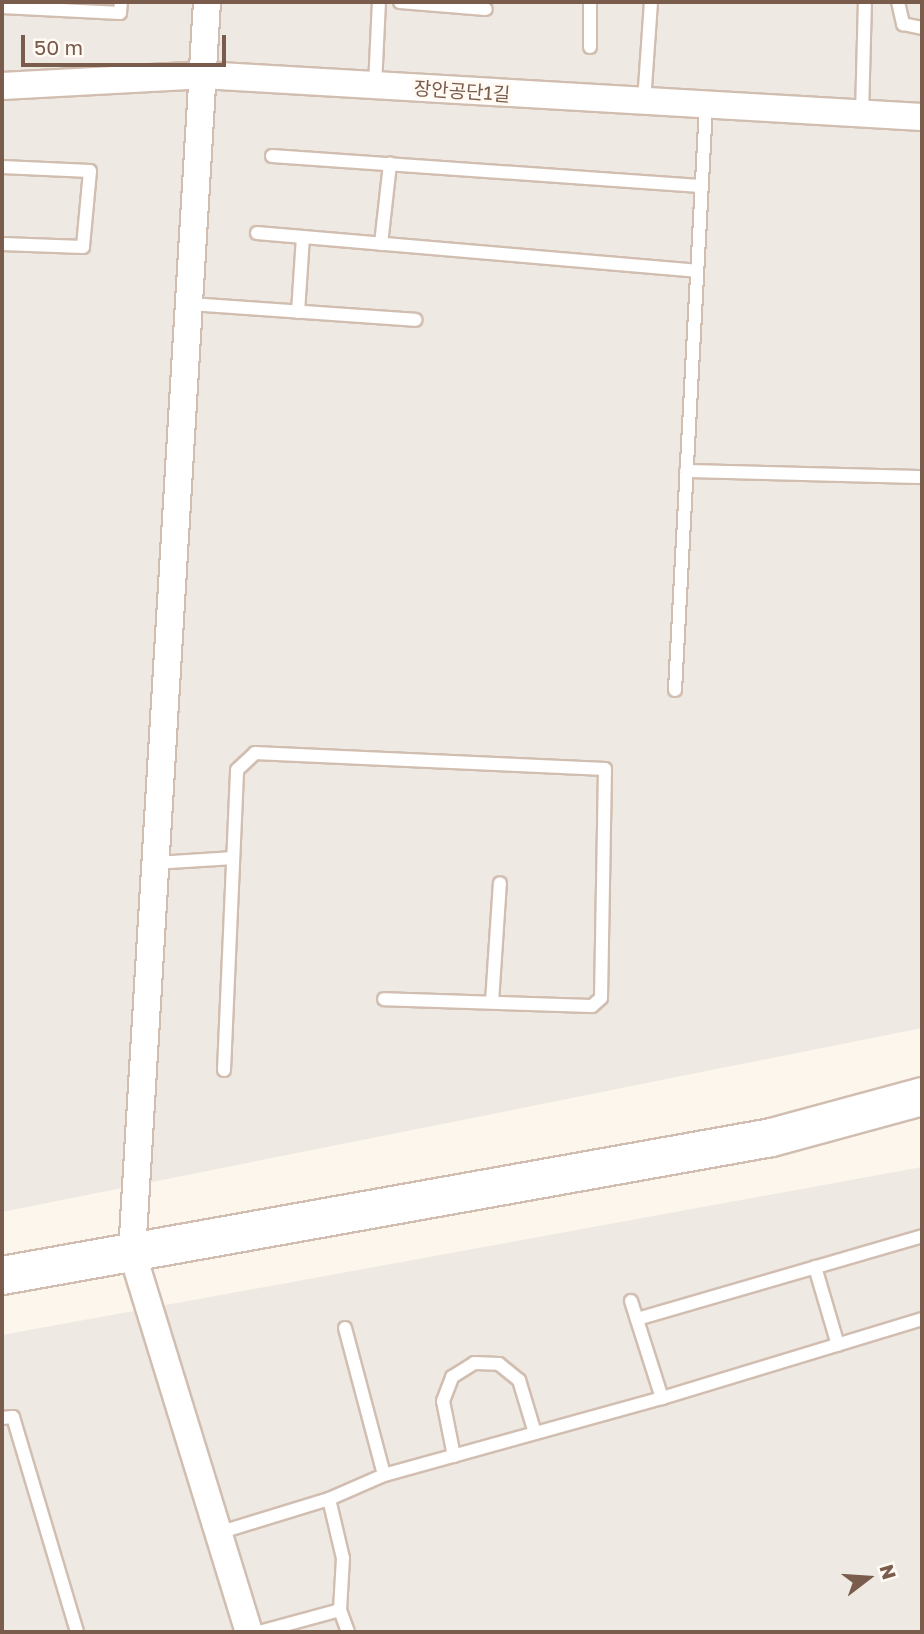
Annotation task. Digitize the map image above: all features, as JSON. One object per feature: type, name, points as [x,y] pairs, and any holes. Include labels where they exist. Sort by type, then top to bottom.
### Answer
[{"type":"main road","points":[[2,1275],[771,1137],[922,1096]]},
{"type":"street","points":[[206,2],[132,1252],[249,1632]]},
{"type":"street","name":"장안공단1길","points":[[2,86],[202,75],[922,117]]},
{"type":"lane","points":[[2,7],[120,13],[121,2]]},
{"type":"lane","points":[[375,86],[379,2]]},
{"type":"lane","points":[[400,2],[486,9]]},
{"type":"lane","points":[[590,2],[590,47]]},
{"type":"lane","points":[[644,102],[651,2]]},
{"type":"lane","points":[[862,114],[865,2]]},
{"type":"lane","points":[[898,2],[903,24],[922,28]]},
{"type":"lane","points":[[675,690],[706,106]]},
{"type":"lane","points":[[272,156],[700,186]]},
{"type":"lane","points":[[382,244],[390,164]]},
{"type":"lane","points":[[2,167],[90,171],[83,247],[2,244]]},
{"type":"lane","points":[[257,233],[696,271]]},
{"type":"lane","points":[[298,312],[303,237]]},
{"type":"lane","points":[[189,304],[415,320]]},
{"type":"lane","points":[[686,471],[922,477]]},
{"type":"lane","points":[[224,1070],[237,770],[255,753],[605,769],[601,998],[593,1006],[384,999]]},
{"type":"lane","points":[[155,863],[232,858]]},
{"type":"lane","points":[[492,1002],[500,883]]},
{"type":"lane","points":[[637,1319],[922,1236]]},
{"type":"lane","points":[[815,1267],[838,1345]]},
{"type":"lane","points":[[631,1301],[662,1398]]},
{"type":"lane","points":[[218,1533],[329,1499],[384,1475],[662,1398],[922,1320]]},
{"type":"lane","points":[[345,1328],[384,1475]]},
{"type":"lane","points":[[454,1456],[445,1413],[446,1388],[452,1377],[474,1363],[499,1364],[519,1380],[535,1433]]},
{"type":"lane","points":[[2,1418],[13,1417],[77,1632]]},
{"type":"lane","points":[[329,1499],[343,1558],[340,1610],[348,1632]]},
{"type":"lane","points":[[259,1632],[340,1610]]},
{"type":"shaded area","points":[[2,2],[922,2],[922,1028],[2,1212]]},
{"type":"shaded area","points":[[922,1167],[922,1632],[2,1632],[2,1335]]}]
